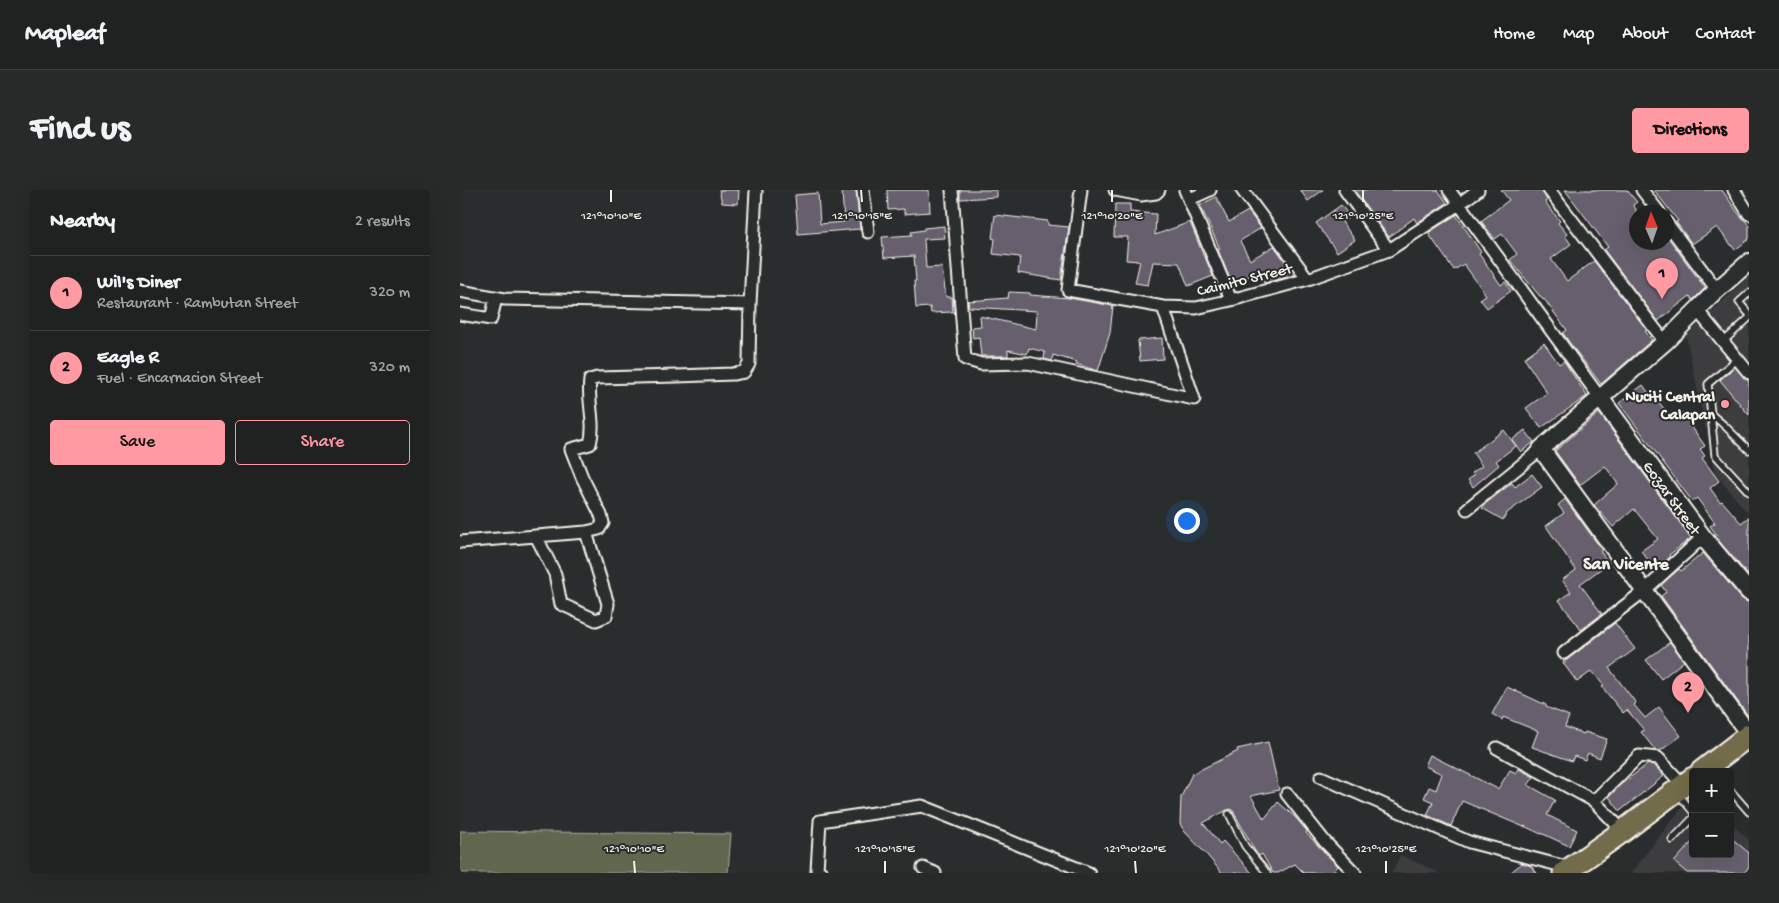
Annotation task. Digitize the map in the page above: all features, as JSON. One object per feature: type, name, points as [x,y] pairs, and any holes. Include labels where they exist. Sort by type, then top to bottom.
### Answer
[{"type":"highway","points":[[1707,768],[1749,734]]},
{"type":"highway","points":[[1567,870],[1689,782]]},
{"type":"street","points":[[460,542],[586,532],[599,529],[603,523],[571,449],[590,444],[593,433],[590,380],[596,378],[669,377],[744,372],[749,364],[756,190]]},
{"type":"street","points":[[863,190],[868,232]]},
{"type":"street","points":[[952,190],[965,359],[981,364],[1028,364],[1194,400],[1162,307]]},
{"type":"street","name":"Caimito Street","points":[[1080,190],[1068,290],[1162,307],[1196,308],[1308,279],[1389,250],[1478,190]]},
{"type":"street","points":[[1115,190],[1141,195],[1156,194],[1158,190]]},
{"type":"street","points":[[1210,190],[1187,195],[1230,300]]},
{"type":"street","points":[[1242,190],[1308,279]]},
{"type":"street","points":[[1345,190],[1389,250]]},
{"type":"street","points":[[1449,190],[1601,399]]},
{"type":"street","points":[[1549,190],[1665,342]]},
{"type":"street","points":[[1642,190],[1654,205]]},
{"type":"street","points":[[1734,190],[1749,214]]},
{"type":"street","points":[[1674,233],[1717,290]]},
{"type":"street","points":[[1467,509],[1601,399],[1665,342],[1717,290],[1749,262]]},
{"type":"street","points":[[460,291],[505,300],[750,304]]},
{"type":"street","points":[[460,314],[491,319],[496,298]]},
{"type":"street","points":[[1697,310],[1749,372]]},
{"type":"street","name":"Gozar Street","points":[[1601,399],[1703,537],[1749,592]]},
{"type":"street","points":[[1541,449],[1749,734]]},
{"type":"street","points":[[536,536],[555,574],[561,604],[596,620],[606,616],[608,604],[586,532]]},
{"type":"street","points":[[1564,653],[1644,591],[1703,537]]},
{"type":"street","points":[[1497,748],[1594,802],[1623,831]]},
{"type":"street","points":[[1594,802],[1639,756],[1658,758],[1689,774]]},
{"type":"street","points":[[1321,778],[1469,842],[1567,870]]},
{"type":"street","points":[[1287,794],[1324,842],[1355,873]]},
{"type":"street","points":[[822,873],[817,870],[820,821],[922,806],[1089,873]]},
{"type":"street","points":[[923,868],[935,873]]},
{"type":"lane","points":[[1749,293],[1739,302],[1749,314]]},
{"type":"lane","points":[[1723,342],[1749,318]]},
{"type":"lane","points":[[1737,360],[1708,384],[1715,455],[1749,492]]},
{"type":"lane","points":[[1711,414],[1726,426],[1749,450]]},
{"type":"lane","points":[[1734,795],[1749,812]]},
{"type":"lane","points":[[1229,814],[1244,846],[1267,873]]},
{"type":"lane","points":[[1672,840],[1689,822]]},
{"type":"shaded area","name":"Nuciti Central Calapan","points":[[1749,276],[1749,515],[1715,473],[1686,336]]},
{"type":"shaded area","points":[[1689,797],[1689,858],[1734,858],[1734,826],[1749,840],[1749,873],[1631,873],[1683,806],[1680,804]]},
{"type":"shaded area","points":[[1400,855],[1440,873],[1392,873]]},
{"type":"green space","points":[[460,831],[731,834],[728,873],[460,873]]},
{"type":"building","points":[[719,190],[739,190],[738,204],[722,203]]},
{"type":"building","points":[[856,190],[860,229],[798,234],[795,195],[818,193],[820,224],[844,222],[842,191]]},
{"type":"building","points":[[887,190],[929,190],[930,212],[904,214],[904,209],[888,210]]},
{"type":"building","points":[[960,190],[997,190],[997,197],[960,199]]},
{"type":"building","points":[[1300,190],[1323,190],[1308,201]]},
{"type":"building","points":[[1354,190],[1438,190],[1447,203],[1417,223],[1414,218],[1389,237]]},
{"type":"building","points":[[1501,190],[1542,190],[1547,200],[1545,202],[1560,221],[1558,223],[1567,234],[1565,236],[1571,244],[1551,259],[1567,281],[1594,261],[1647,330],[1645,331],[1652,340],[1601,384],[1563,333],[1567,330],[1544,299],[1510,260],[1517,254],[1502,234],[1495,239],[1481,221],[1509,200]]},
{"type":"building","points":[[1565,190],[1627,190],[1637,202],[1629,205],[1629,250],[1674,250],[1674,246],[1705,288],[1693,300],[1690,296],[1658,321],[1604,250],[1608,247]]},
{"type":"building","points":[[1654,190],[1722,190],[1749,225],[1749,239],[1735,250],[1717,227],[1692,244],[1676,222],[1678,221],[1674,216],[1674,205],[1666,205]]},
{"type":"building","points":[[1216,197],[1229,222],[1248,211],[1261,228],[1240,241],[1250,260],[1274,246],[1295,275],[1264,283],[1257,272],[1232,284],[1218,250],[1220,249],[1200,205]]},
{"type":"building","points":[[1115,204],[1130,204],[1130,212],[1156,214],[1155,235],[1190,222],[1213,276],[1188,286],[1179,263],[1153,262],[1148,285],[1135,283],[1140,261],[1126,260],[1128,237],[1114,237]]},
{"type":"building","points":[[1341,205],[1350,217],[1342,222],[1355,240],[1337,252],[1316,223]]},
{"type":"building","points":[[995,215],[1048,221],[1048,225],[1069,227],[1061,280],[1018,273],[1020,257],[993,254],[995,239],[992,238]]},
{"type":"building","points":[[1456,215],[1481,252],[1479,254],[1501,285],[1505,282],[1511,291],[1487,308],[1480,299],[1486,295],[1464,264],[1454,270],[1428,233]]},
{"type":"building","points":[[944,226],[945,238],[924,239],[926,268],[942,267],[946,297],[952,297],[953,312],[931,313],[930,307],[916,308],[914,256],[884,258],[882,237],[912,235],[911,232],[924,230],[924,228]]},
{"type":"building","points":[[1009,292],[1069,298],[1113,306],[1110,333],[1098,371],[1053,355],[1052,361],[1044,359],[1045,352],[1029,348],[1027,354],[1008,350],[1008,356],[981,356],[979,337],[973,338],[972,327],[981,326],[980,316],[1036,329],[1037,311],[969,307],[968,301],[1008,298]]},
{"type":"building","points":[[1162,338],[1163,359],[1140,361],[1138,340]]},
{"type":"building","points":[[1544,343],[1559,364],[1564,361],[1587,396],[1541,428],[1526,408],[1547,393],[1524,358]]},
{"type":"building","points":[[1735,367],[1749,382],[1749,415],[1720,380]]},
{"type":"building","points":[[1643,385],[1655,402],[1657,400],[1673,420],[1682,413],[1705,446],[1700,449],[1705,456],[1702,458],[1719,481],[1710,488],[1720,502],[1722,501],[1741,523],[1749,517],[1749,576],[1718,540],[1720,539],[1710,526],[1715,523],[1697,498],[1692,501],[1619,403]]},
{"type":"building","points":[[1599,413],[1691,538],[1669,555],[1670,557],[1656,570],[1641,551],[1658,539],[1634,509],[1613,527],[1594,505],[1618,484],[1605,466],[1580,485],[1555,451]]},
{"type":"building","points":[[1504,430],[1516,446],[1496,461],[1499,465],[1473,487],[1468,480],[1474,475],[1472,473],[1482,466],[1473,453]]},
{"type":"building","points":[[1525,430],[1534,442],[1521,452],[1512,440]]},
{"type":"building","points":[[1532,474],[1542,487],[1507,513],[1503,520],[1482,508],[1512,483],[1515,487]]},
{"type":"building","points":[[1565,499],[1602,550],[1600,551],[1609,563],[1580,584],[1602,614],[1581,630],[1559,600],[1571,592],[1562,580],[1576,570],[1546,526],[1564,513],[1558,505]]},
{"type":"building","points":[[1703,553],[1741,598],[1749,603],[1749,717],[1661,596],[1666,592],[1661,585],[1679,569],[1681,571]]},
{"type":"building","points":[[1615,623],[1635,649],[1609,668],[1645,718],[1659,707],[1681,736],[1660,751],[1655,750],[1641,732],[1644,730],[1627,710],[1623,713],[1592,671],[1577,682],[1563,663]]},
{"type":"building","points":[[1670,642],[1684,661],[1661,679],[1646,660]]},
{"type":"building","points":[[1507,687],[1546,705],[1546,707],[1569,716],[1565,727],[1584,734],[1585,732],[1607,739],[1600,758],[1588,753],[1585,760],[1574,756],[1572,761],[1532,747],[1538,731],[1503,717],[1502,720],[1492,714]]},
{"type":"building","points":[[1268,742],[1279,790],[1251,796],[1264,819],[1278,802],[1295,817],[1307,831],[1306,833],[1338,866],[1332,873],[1304,873],[1295,864],[1278,873],[1273,873],[1262,854],[1259,856],[1255,851],[1232,809],[1203,823],[1220,844],[1223,841],[1252,873],[1222,873],[1180,824],[1181,797],[1192,774],[1238,751],[1237,749]]},
{"type":"building","points":[[1430,755],[1498,789],[1510,770],[1516,773],[1519,769],[1534,777],[1528,785],[1555,800],[1547,815],[1577,830],[1569,846],[1462,801],[1451,826],[1427,815],[1433,802],[1424,798],[1429,787],[1436,790],[1442,774],[1425,766]]},
{"type":"building","points":[[1648,764],[1654,765],[1664,776],[1620,811],[1609,797],[1620,785]]},
{"type":"building","points":[[1734,840],[1749,853],[1749,867],[1744,873],[1687,873],[1674,862],[1689,845],[1689,858],[1734,858]]},
{"type":"building","points":[[1522,863],[1531,866],[1537,873],[1510,873]]},
{"type":"place","name":"Wil's Diner","points":[[1662,299]]},
{"type":"place","name":"Nuciti Central Calapan","points":[[1725,404]]},
{"type":"place","name":"Eagle R","points":[[1688,713]]},
{"type":"district","name":"San Vicente","points":[[1626,563]]}]
